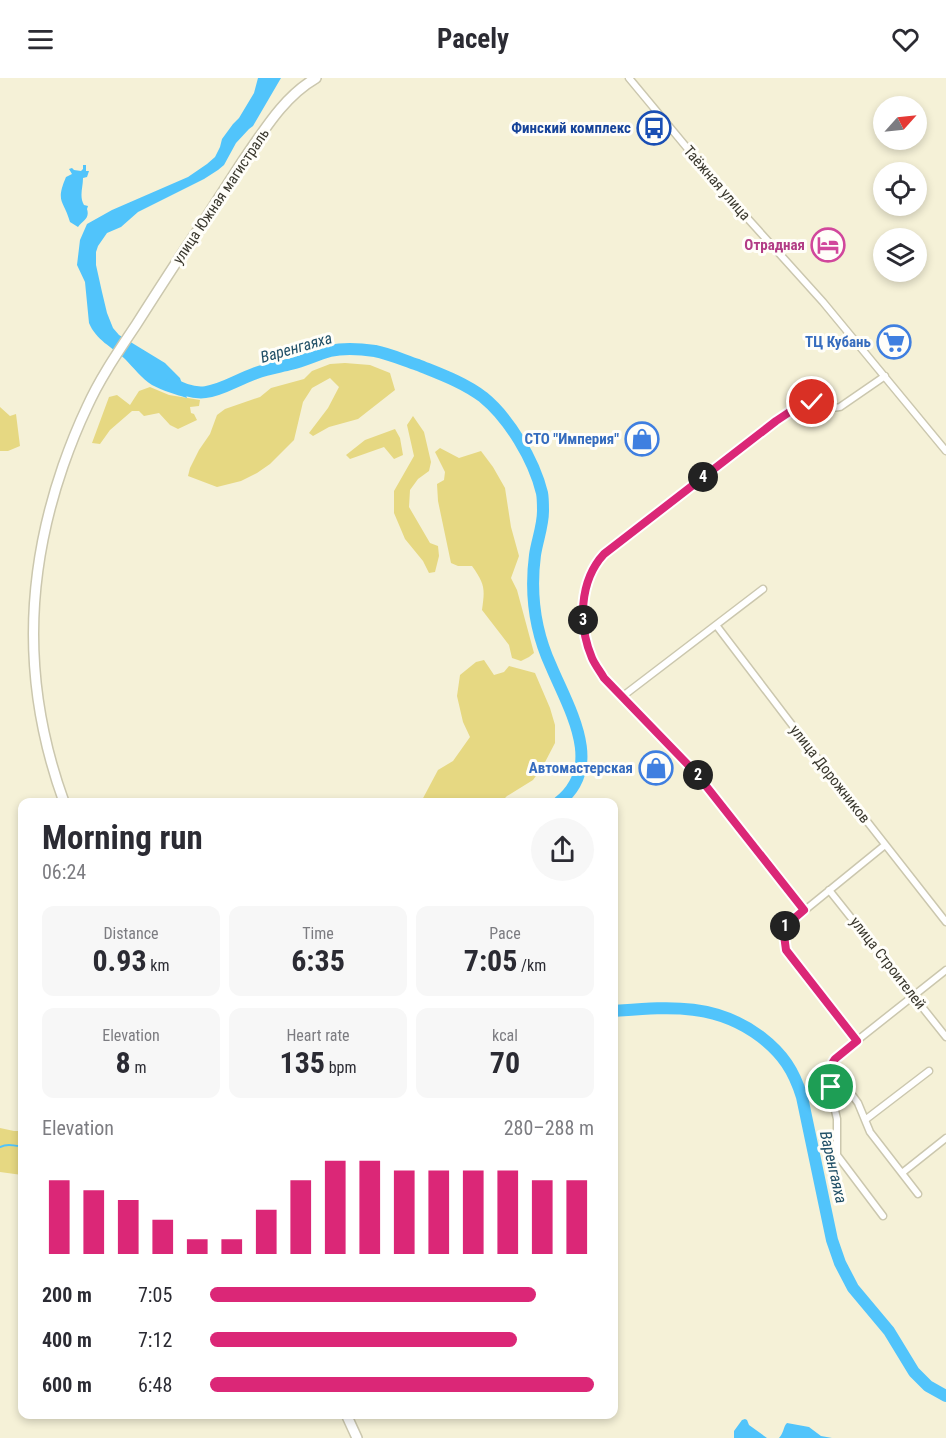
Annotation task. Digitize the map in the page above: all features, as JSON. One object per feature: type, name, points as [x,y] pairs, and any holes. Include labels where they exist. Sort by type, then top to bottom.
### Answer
[{"type":"highway","name":"улица Южная магистраль","points":[[63,798],[42,726],[37,693],[33,624],[39,558],[59,479],[86,408],[112,362],[262,133],[292,96],[316,78]]},
{"type":"highway","points":[[348,1419],[357,1438]]},
{"type":"street","name":"Таёжная улица","points":[[629,78],[722,190],[823,302],[946,451]]},
{"type":"street","points":[[804,910],[695,772],[604,678],[593,660],[584,623],[586,587],[597,562],[612,547],[787,412],[812,402],[830,408],[840,407],[885,376]]},
{"type":"street","points":[[623,696],[764,588]]},
{"type":"street","name":"улица Дорожников","points":[[716,625],[946,922]]},
{"type":"street","points":[[857,1041],[786,950],[783,928],[885,845]]},
{"type":"street","name":"улица Строителей","points":[[829,890],[946,1037]]},
{"type":"street","points":[[883,1216],[837,1155],[837,1119],[831,1093],[833,1064],[835,1059],[946,970]]},
{"type":"street","points":[[833,1064],[858,1103],[870,1132],[918,1194]]},
{"type":"street","points":[[865,1120],[929,1071]]},
{"type":"street","points":[[902,1173],[946,1138]]},
{"type":"shaded area","points":[[330,364],[370,365],[390,373],[395,390],[358,419],[329,427],[313,436],[309,433],[328,408],[339,387],[330,378],[312,388],[303,402],[294,440],[270,464],[257,473],[241,481],[217,487],[188,476],[199,450],[210,434],[217,415],[225,409],[260,397],[271,388],[304,379],[312,371]]},
{"type":"shaded area","points":[[150,387],[169,395],[200,400],[199,406],[190,407],[191,413],[197,420],[178,429],[170,425],[159,413],[144,416],[139,411],[132,411],[110,430],[100,444],[92,443],[109,397],[117,395],[130,405],[139,391]]},
{"type":"shaded area","points":[[0,407],[10,416],[16,414],[20,446],[8,451],[0,451]]},
{"type":"shaded area","points":[[413,416],[424,432],[431,462],[429,471],[418,479],[410,490],[409,507],[430,543],[438,546],[439,556],[435,572],[429,573],[423,561],[405,539],[394,513],[394,491],[414,456],[407,425]]},
{"type":"shaded area","points":[[395,429],[400,438],[403,455],[394,459],[384,447],[350,459],[346,455],[365,440]]},
{"type":"shaded area","points":[[440,448],[459,458],[481,451],[505,488],[511,527],[519,556],[511,578],[517,590],[534,653],[521,661],[512,658],[509,645],[482,610],[483,587],[472,566],[458,566],[451,563],[438,501],[437,484],[444,480],[445,472],[435,452]]},
{"type":"shaded area","points":[[484,660],[494,675],[504,672],[509,666],[535,673],[555,725],[555,743],[533,780],[505,798],[423,798],[438,770],[453,761],[470,737],[463,722],[457,696],[460,675],[476,662]]},
{"type":"shaded area","points":[[0,1128],[18,1131],[18,1174],[0,1172]]},
{"type":"water","points":[[258,78],[281,78],[253,126],[236,143],[224,165],[204,179],[138,212],[121,227],[107,233],[96,252],[96,265],[102,292],[113,328],[119,335],[165,363],[180,378],[187,398],[152,385],[100,339],[92,329],[89,323],[85,282],[77,265],[80,240],[87,224],[112,210],[188,177],[215,157],[222,139],[239,118],[254,93]]},
{"type":"water","points":[[83,165],[86,165],[86,171],[89,171],[87,177],[83,178],[81,195],[84,205],[88,206],[88,215],[78,227],[70,222],[61,192],[66,177],[72,174],[69,169],[81,171]]},
{"type":"water","points":[[745,1419],[749,1425],[767,1438],[734,1438],[734,1431]]},
{"type":"water","points":[[787,1423],[809,1427],[821,1436],[832,1438],[779,1438]]},
{"type":"waterway","name":"Варенгаяха","points":[[171,383],[194,392],[205,392],[260,372],[330,351],[364,350],[391,355],[443,375],[475,392],[493,406],[511,428],[527,454],[542,495],[543,517],[536,550],[533,583],[535,612],[546,653],[574,718],[581,754],[580,772],[573,788],[563,798]]},
{"type":"waterway","name":"Варенгаяха","points":[[618,1011],[672,1008],[709,1012],[744,1026],[761,1037],[782,1057],[802,1097],[832,1240],[840,1263],[853,1288],[889,1331],[914,1372],[928,1386],[946,1396]]},
{"type":"waterway","points":[[0,1147],[18,1146]]},
{"type":"place","name":"Финский комплекс","points":[[654,128]]},
{"type":"place","name":"Отрадная","points":[[828,245]]},
{"type":"place","name":"ТЦ Кубань","points":[[894,342]]},
{"type":"place","name":"СТО \"Империя\"","points":[[642,439]]},
{"type":"place","name":"Автомастерская","points":[[656,768]]},
{"type":"route","points":[[812,402],[787,412],[604,554],[593,569],[586,587],[583,611],[590,651],[604,678],[695,772],[804,910],[783,928],[786,950],[857,1041],[833,1062],[831,1087]]}]
